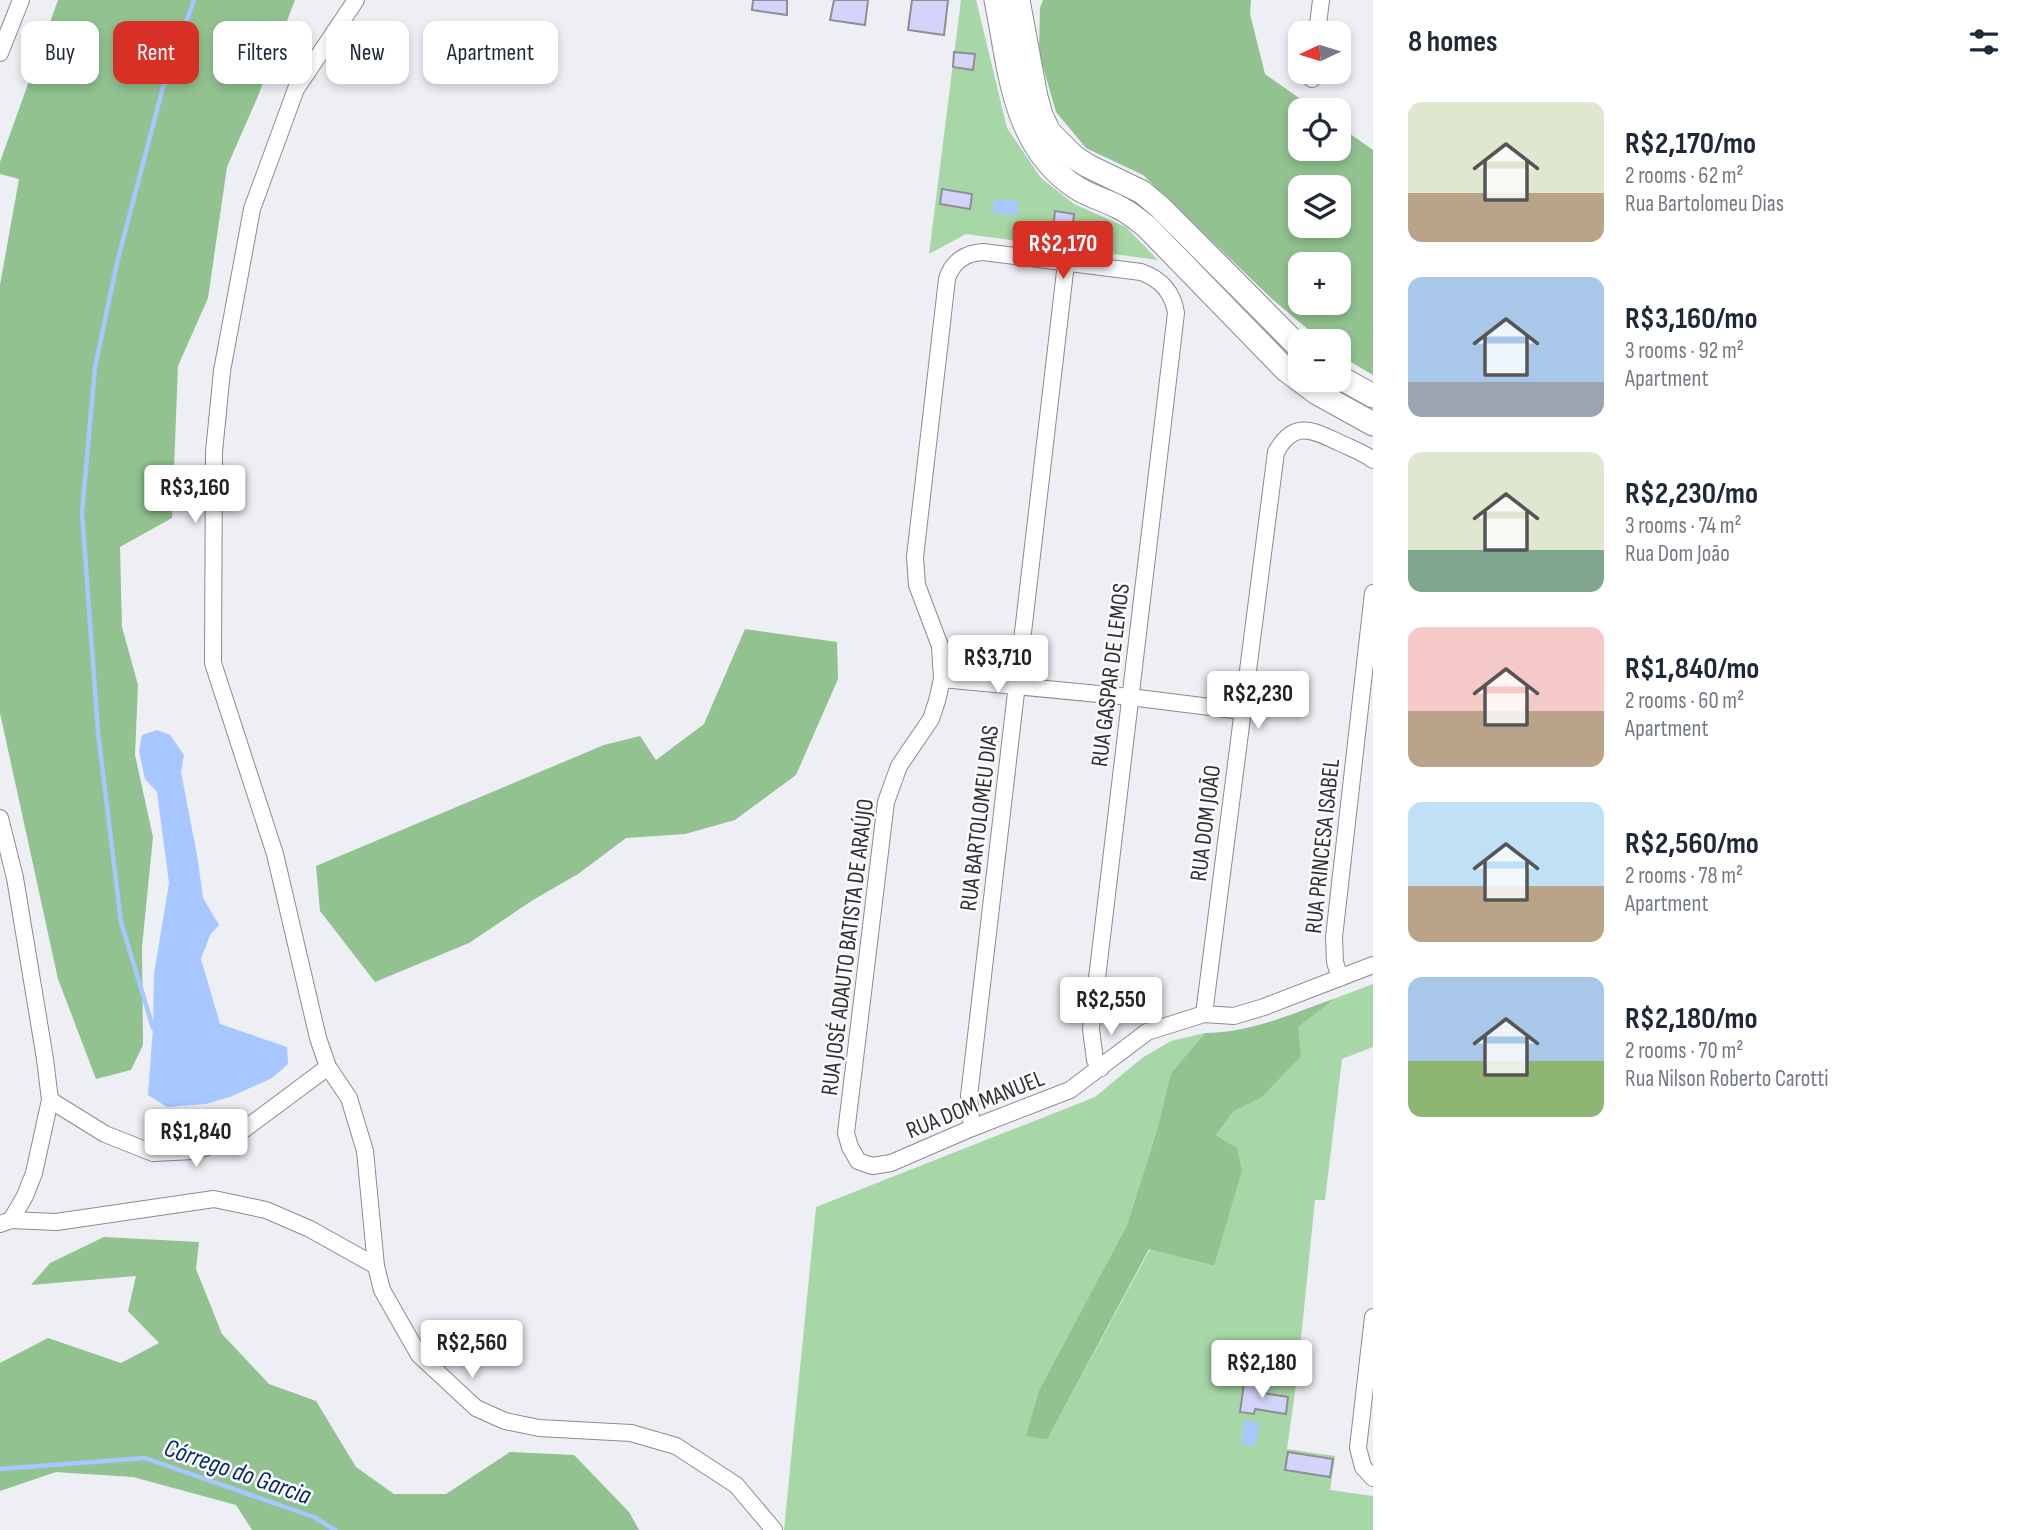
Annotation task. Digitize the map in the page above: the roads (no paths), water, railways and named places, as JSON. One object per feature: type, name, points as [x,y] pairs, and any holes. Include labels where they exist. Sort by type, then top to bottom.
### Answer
[{"type":"main road","points":[[996,0],[1023,122],[1032,142],[1045,160],[1060,176],[1078,188],[1131,214],[1286,370],[1317,393],[1373,424]]},
{"type":"main road","points":[[1018,0],[1036,97],[1049,132],[1074,157],[1088,166],[1143,192],[1288,336]]},
{"type":"main road","points":[[1351,384],[1373,396]]},
{"type":"street","points":[[0,52],[21,0]]},
{"type":"street","points":[[356,0],[296,89],[252,209],[222,371],[214,452],[213,663],[275,853],[313,1019],[328,1067],[349,1098],[365,1151],[376,1266],[382,1290],[419,1355],[476,1408],[505,1421],[539,1428],[631,1433],[676,1446],[736,1485],[774,1530]]},
{"type":"street","points":[[1318,21],[1321,0]]},
{"type":"street","name":"RUA JOSÉ ADAUTO BATISTA DE ARAÚJO","points":[[858,1161],[849,1147],[846,1133],[886,802],[899,766],[931,719],[942,679],[940,646],[921,598],[915,557],[947,279],[954,265],[972,253],[983,252],[1066,263]]},
{"type":"street","name":"RUA GASPAR DE LEMOS","points":[[1066,263],[1141,272],[1165,287],[1173,299],[1176,313],[1091,1029],[1095,1060],[1101,1068]]},
{"type":"street","name":"RUA BARTOLOMEU DIAS","points":[[972,1128],[969,1096],[1066,263]]},
{"type":"street","name":"RUA DOM JOÃO","points":[[1204,1014],[1275,457],[1282,442],[1292,434],[1312,430],[1373,460]]},
{"type":"street","name":"RUA PRINCESA ISABEL","points":[[1340,978],[1335,962],[1334,937],[1373,593]]},
{"type":"street","points":[[942,679],[1242,711]]},
{"type":"street","points":[[0,818],[7,875],[45,1059],[50,1100],[34,1173],[25,1196],[5,1222]]},
{"type":"street","name":"RUA DOM MANUEL","points":[[858,1161],[873,1166],[891,1163],[1070,1090],[1147,1032],[1204,1014],[1234,1016],[1373,965]]},
{"type":"street","points":[[50,1100],[105,1134],[153,1153],[194,1151],[230,1140],[328,1067]]},
{"type":"street","points":[[5,1222],[56,1222],[214,1199],[266,1210],[310,1229],[376,1266]]},
{"type":"street","points":[[1373,1317],[1358,1448],[1363,1467],[1373,1478]]},
{"type":"water","points":[[994,199],[1018,201],[1017,215],[993,213]]},
{"type":"water","points":[[157,730],[170,735],[184,755],[181,772],[203,898],[219,925],[210,935],[201,959],[220,1024],[287,1047],[288,1064],[272,1078],[230,1097],[206,1104],[167,1107],[148,1095],[154,974],[169,883],[157,792],[145,779],[139,751],[142,735]]},
{"type":"water","points":[[1244,1420],[1259,1423],[1256,1446],[1241,1444]]},
{"type":"waterway","points":[[153,1028],[121,922],[98,732],[82,513],[95,367],[117,263],[163,87],[194,0]]},
{"type":"waterway","name":"Córrego do Garcia","points":[[0,1469],[145,1458],[314,1517],[335,1530]]}]
